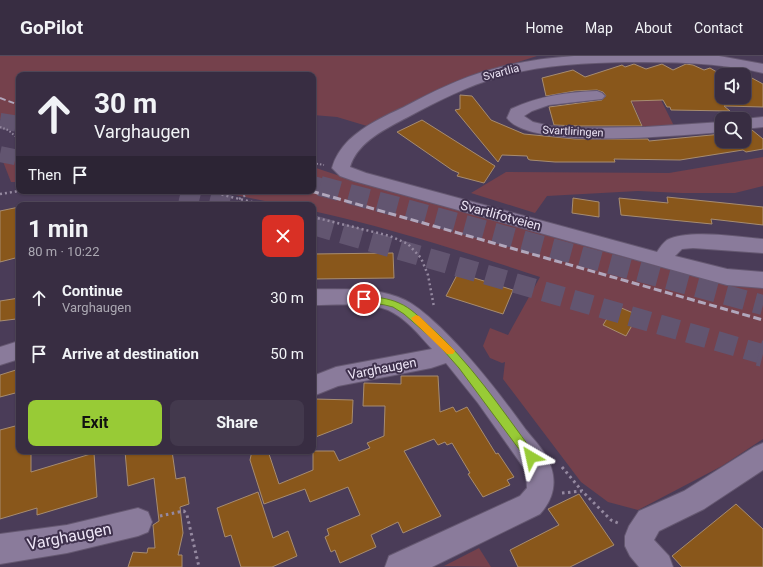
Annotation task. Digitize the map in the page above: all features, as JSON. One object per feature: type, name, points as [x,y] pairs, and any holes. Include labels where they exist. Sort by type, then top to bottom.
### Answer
[{"type":"street","name":"Svartlia","points":[[341,168],[342,162],[362,138],[391,119],[472,80],[528,65],[585,58],[674,58],[717,59],[763,69]]},
{"type":"street","name":"Svartliringen","points":[[597,96],[560,97],[546,100],[517,112],[515,118],[521,124],[534,128],[568,132],[629,133],[715,127]]},
{"type":"street","points":[[751,123],[763,122]]},
{"type":"street","name":"Svartlifotveien","points":[[341,168],[346,172],[360,177],[662,260],[727,277],[763,280]]},
{"type":"street","points":[[662,260],[670,248],[677,243],[694,242],[763,246]]},
{"type":"street","points":[[316,297],[373,300],[396,305],[420,322],[450,352],[479,386],[538,467],[541,480],[540,493],[530,505],[400,567]]},
{"type":"street","points":[[0,356],[16,351]]},
{"type":"street","name":"Varghaugen","points":[[316,385],[336,377],[431,359],[450,352]]},
{"type":"street","points":[[658,567],[640,546],[630,530],[694,500],[763,455]]},
{"type":"street","name":"Varghaugen","points":[[0,549],[67,539],[138,522]]},
{"type":"path","points":[[0,127],[8,130],[16,137]]},
{"type":"path","points":[[0,194],[16,191]]},
{"type":"path","points":[[219,194],[251,202]]},
{"type":"path","points":[[238,199],[247,194]]},
{"type":"path","points":[[559,494],[582,491],[611,520],[630,530]]},
{"type":"path","points":[[138,522],[178,511],[184,511],[187,516],[199,567]]},
{"type":"shaded area","points":[[0,56],[537,56],[458,81],[367,126],[337,117],[316,115],[316,72],[16,72],[16,127],[0,119]]},
{"type":"shaded area","points":[[629,94],[658,94],[674,126],[643,127]]},
{"type":"shaded area","points":[[16,151],[16,182],[11,182],[2,159]]},
{"type":"shaded area","points":[[763,157],[763,186],[735,193],[638,191],[547,196],[535,213],[471,193],[506,172],[669,173]]},
{"type":"shaded area","points":[[316,168],[352,180],[763,287],[763,439],[722,466],[638,510],[608,502],[581,482],[503,379],[505,362],[502,363],[490,358],[483,346],[490,328],[508,335],[540,277],[427,241],[316,212],[316,202],[269,202],[231,194],[316,194]]},
{"type":"shaded area","points":[[479,548],[491,567],[444,566]]},
{"type":"building","points":[[634,64],[646,69],[662,64],[673,70],[686,64],[693,65],[704,70],[710,68],[715,71],[715,104],[751,104],[751,78],[763,84],[763,107],[724,106],[730,111],[671,110],[670,107],[667,107],[663,100],[631,101],[642,126],[554,125],[549,107],[602,100],[606,96],[603,92],[597,90],[575,91],[546,96],[542,78],[573,70],[585,77],[622,65],[625,67]]},
{"type":"building","points":[[460,95],[472,96],[491,120],[524,134],[575,139],[648,139],[649,141],[715,135],[715,148],[751,148],[752,130],[763,139],[763,149],[746,152],[743,150],[680,160],[614,159],[615,162],[555,162],[530,160],[527,156],[502,155],[498,162],[455,110],[460,109]]},
{"type":"building","points":[[422,120],[495,166],[484,183],[457,176],[459,173],[452,170],[397,132]]},
{"type":"building","points":[[667,197],[763,207],[763,225],[711,219],[712,224],[621,215],[619,198],[668,203]]},
{"type":"building","points":[[573,198],[599,202],[599,217],[572,213]]},
{"type":"building","points":[[16,208],[16,258],[0,262],[0,211]]},
{"type":"building","points":[[393,253],[394,278],[316,279],[316,254]]},
{"type":"building","points":[[458,273],[513,290],[503,314],[446,296]]},
{"type":"building","points":[[16,298],[16,319],[0,321],[0,301]]},
{"type":"building","points":[[619,307],[638,315],[626,336],[603,325],[611,312],[615,314]]},
{"type":"building","points":[[16,370],[16,393],[0,397],[0,375]]},
{"type":"building","points":[[401,376],[438,376],[440,412],[453,407],[456,412],[467,407],[496,454],[498,453],[514,477],[507,480],[510,485],[483,497],[468,474],[470,473],[452,443],[447,445],[445,442],[438,445],[434,439],[404,451],[441,516],[403,533],[398,522],[371,535],[376,547],[340,563],[335,550],[331,552],[325,537],[329,535],[327,529],[360,515],[348,487],[310,502],[305,489],[264,504],[250,460],[251,454],[269,454],[279,484],[313,470],[313,454],[316,454],[316,451],[334,451],[339,461],[370,448],[367,443],[384,436],[385,406],[363,406],[364,383],[401,384]]},
{"type":"building","points":[[316,399],[353,400],[352,423],[316,437]]},
{"type":"building","points":[[16,426],[16,454],[31,454],[31,472],[94,454],[97,497],[37,515],[37,508],[0,519],[0,430]]},
{"type":"building","points":[[125,454],[172,454],[176,479],[185,477],[189,504],[180,507],[183,533],[178,555],[182,555],[182,567],[128,567],[133,552],[147,553],[148,548],[155,548],[153,525],[159,521],[154,478],[128,486]]},
{"type":"building","points":[[258,492],[273,538],[288,531],[297,556],[272,567],[241,567],[231,535],[225,537],[217,508]]},
{"type":"building","points":[[579,494],[614,545],[570,567],[518,567],[510,550],[559,525],[548,509]]},
{"type":"building","points":[[736,504],[763,529],[763,567],[682,567],[672,556]]},
{"type":"tunnel","points":[[0,121],[16,124]]},
{"type":"tunnel","points":[[0,154],[16,157]]},
{"type":"tunnel","points":[[316,185],[324,187]]},
{"type":"tunnel","points":[[320,186],[763,305]]},
{"type":"tunnel","points":[[193,194],[225,202]]},
{"type":"tunnel","points":[[316,226],[762,354]]},
{"type":"tunnel","points":[[759,353],[763,354]]},
{"type":"railway","points":[[0,98],[16,104]]},
{"type":"railway","points":[[316,192],[763,320]]},
{"type":"slow traffic","points":[[416,318],[450,351]]},
{"type":"route","points":[[364,299],[386,301],[396,305],[408,312],[440,340],[462,365],[501,415],[531,457]]}]
